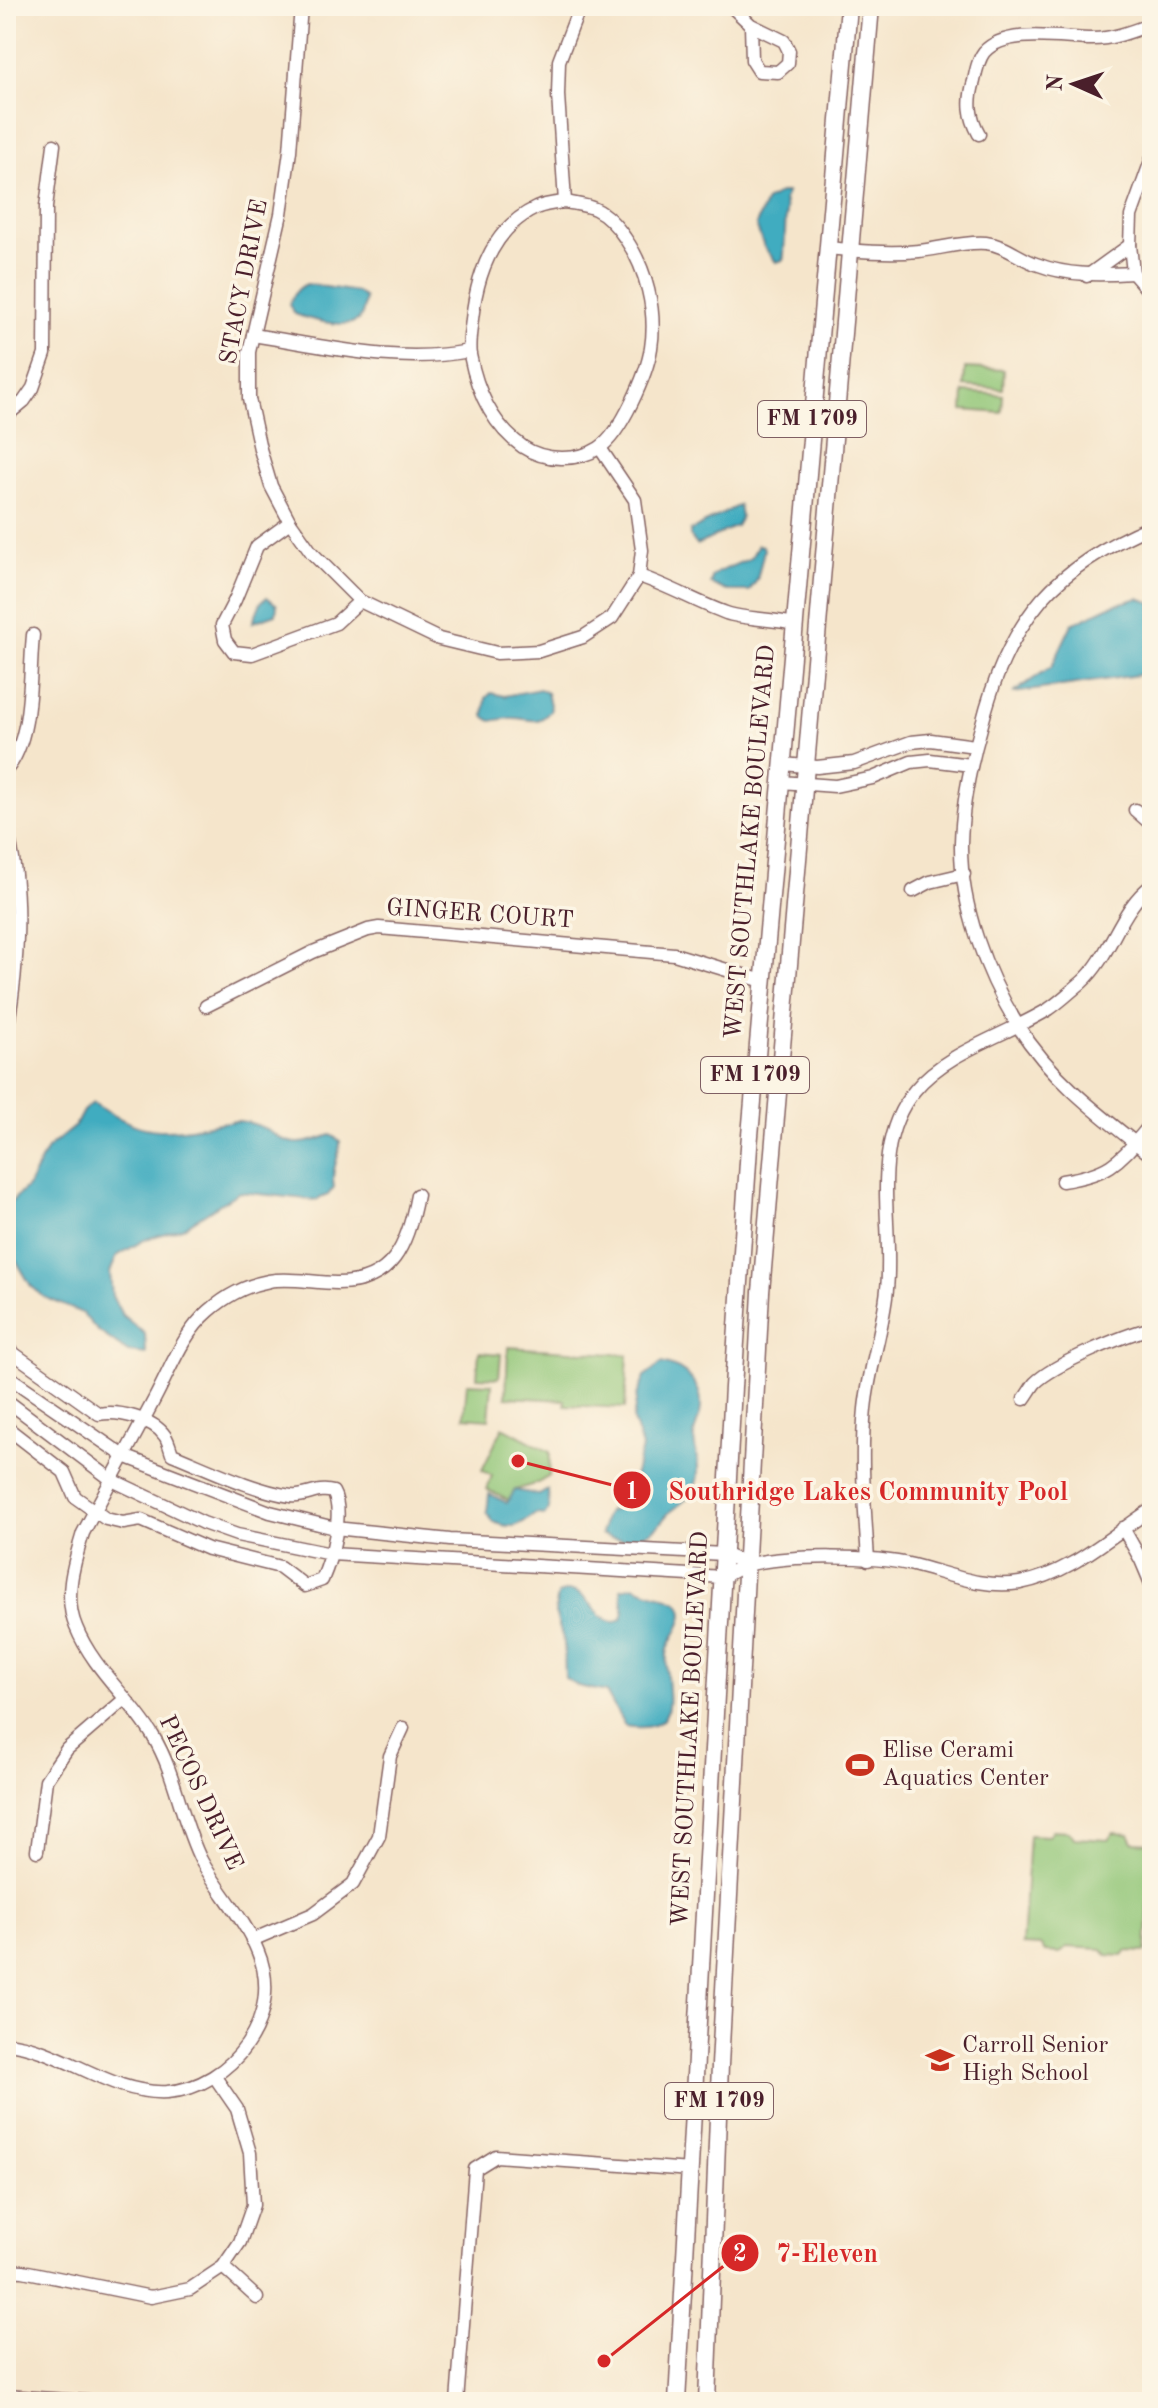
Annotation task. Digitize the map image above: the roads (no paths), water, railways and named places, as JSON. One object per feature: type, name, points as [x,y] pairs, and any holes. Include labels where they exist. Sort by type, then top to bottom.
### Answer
[{"type":"main road","name":"WEST SOUTHLAKE BOULEVARD","points":[[677,2402],[749,1147],[849,6]]},
{"type":"main road","name":"WEST SOUTHLAKE BOULEVARD","points":[[707,2402],[720,2065],[762,1277],[871,6]]},
{"type":"street","name":"STACY DRIVE","points":[[301,6],[290,151],[281,214],[249,352],[249,399],[271,486],[290,522],[312,553],[360,601],[439,639],[497,653],[539,651],[583,637],[612,618],[639,576]]},
{"type":"street","points":[[565,202],[558,95],[559,61],[580,6]]},
{"type":"street","points":[[731,6],[751,25]]},
{"type":"street","points":[[979,134],[970,114],[970,94],[979,60],[990,47],[1023,37],[1096,39],[1127,34],[1152,22],[1149,6]]},
{"type":"street","points":[[6,416],[33,388],[45,354],[46,207],[54,145]]},
{"type":"street","points":[[1152,158],[1131,216],[1130,245],[1133,273],[1152,295]]},
{"type":"street","points":[[565,202],[594,208],[613,221],[637,255],[652,305],[651,348],[636,398],[600,448],[578,457],[553,458],[529,451],[508,436],[492,416],[469,351],[475,293],[491,249],[514,221],[538,207],[565,202]]},
{"type":"street","points":[[827,248],[915,251],[984,243],[1001,246],[1035,264],[1087,276],[1133,273]]},
{"type":"street","points":[[1087,276],[1130,245]]},
{"type":"street","points":[[253,335],[390,356],[447,355],[469,351]]},
{"type":"street","points":[[600,448],[635,500],[642,550],[639,576],[666,585],[729,615],[794,624]]},
{"type":"street","points":[[290,522],[257,546],[222,625],[225,640],[234,652],[252,654],[336,623],[360,601]]},
{"type":"street","points":[[1152,526],[1098,552],[1075,569],[1043,598],[1018,634],[999,672],[975,746],[961,844],[974,927],[983,954],[1018,1026],[1063,1083],[1152,1156]]},
{"type":"street","points":[[6,770],[14,761],[23,740],[33,635]]},
{"type":"street","points":[[783,764],[854,763],[911,742],[931,740],[975,746]]},
{"type":"street","points":[[781,782],[835,786],[854,783],[911,762],[930,760],[971,765]]},
{"type":"street","points":[[1135,810],[1152,825]]},
{"type":"street","points":[[6,827],[14,853],[17,903],[13,986],[6,1035]]},
{"type":"street","points":[[913,891],[930,882],[964,874]]},
{"type":"street","points":[[868,1560],[863,1459],[865,1410],[888,1287],[887,1166],[890,1139],[903,1107],[930,1076],[971,1048],[1048,1009],[1086,978],[1137,899],[1152,885]]},
{"type":"street","name":"GINGER COURT","points":[[206,1006],[313,952],[379,928],[674,954],[763,981]]},
{"type":"street","points":[[1062,1181],[1106,1170],[1116,1164],[1152,1123]]},
{"type":"street","name":"PECOS DRIVE","points":[[6,2043],[31,2047],[113,2082],[140,2090],[184,2090],[215,2077],[235,2062],[255,2033],[263,2007],[263,1968],[252,1940],[202,1860],[154,1739],[91,1656],[75,1626],[69,1595],[76,1555],[83,1533],[183,1343],[206,1313],[244,1288],[270,1280],[338,1283],[374,1276],[401,1251],[412,1222],[417,1195]]},
{"type":"street","points":[[1024,1399],[1044,1376],[1097,1348],[1152,1328]]},
{"type":"street","points":[[6,1348],[99,1414],[118,1412],[143,1421],[166,1437],[172,1454],[292,1497],[325,1489],[333,1492],[338,1513],[331,1554],[322,1580],[305,1586],[280,1567],[208,1549],[141,1520],[114,1522],[75,1497],[64,1472],[6,1427]]},
{"type":"street","points":[[6,1375],[124,1456],[270,1512],[335,1528],[450,1540],[724,1554],[746,1564]]},
{"type":"street","points":[[6,1400],[112,1480],[203,1523],[237,1535],[331,1554],[723,1577],[746,1564],[793,1559],[868,1560],[910,1564],[985,1585],[1018,1583],[1057,1572],[1152,1509]]},
{"type":"street","points":[[1123,1528],[1152,1586]]},
{"type":"street","points":[[1148,1711],[1152,1692]]},
{"type":"street","points":[[37,1851],[46,1780],[67,1749],[125,1699]]},
{"type":"street","points":[[252,1940],[313,1914],[353,1884],[379,1836],[390,1756],[403,1728]]},
{"type":"street","points":[[6,2270],[151,2297],[190,2289],[223,2267],[240,2242],[253,2205],[250,2153],[237,2109],[215,2077]]},
{"type":"street","points":[[457,2402],[475,2169],[496,2156],[691,2170]]},
{"type":"street","points":[[223,2267],[257,2298]]},
{"type":"street","points":[[6,2396],[99,2402]]},
{"type":"water","points":[[780,193],[787,193],[784,200],[784,255],[783,260],[776,262],[764,247],[756,225],[766,201]]},
{"type":"water","points":[[307,284],[357,292],[365,298],[360,318],[355,322],[338,324],[295,314],[289,305],[296,292]]},
{"type":"water","points":[[739,505],[741,517],[736,526],[697,545],[690,531]]},
{"type":"water","points":[[758,545],[763,546],[764,550],[757,580],[749,591],[727,591],[711,584],[712,577],[718,572],[751,558]]},
{"type":"water","points":[[267,597],[277,605],[276,614],[253,622],[261,602]]},
{"type":"water","points":[[1139,598],[1152,603],[1152,676],[1145,674],[1013,693],[1052,666],[1072,624],[1110,606]]},
{"type":"water","points":[[540,689],[547,693],[551,709],[543,718],[491,721],[484,716],[486,698],[491,693],[504,696]]},
{"type":"water","points":[[93,1103],[131,1124],[154,1130],[239,1121],[258,1126],[289,1142],[308,1142],[331,1135],[340,1141],[333,1175],[334,1187],[328,1195],[316,1200],[239,1192],[182,1228],[146,1239],[117,1256],[110,1272],[112,1296],[122,1315],[145,1334],[146,1354],[128,1352],[97,1330],[82,1313],[44,1297],[31,1286],[6,1243],[6,1207],[28,1186],[47,1149],[75,1126],[83,1111]]},
{"type":"water","points":[[661,1363],[685,1374],[700,1395],[700,1414],[694,1438],[697,1480],[688,1498],[652,1530],[631,1539],[608,1537],[601,1534],[605,1517],[609,1511],[627,1508],[641,1480],[634,1477],[642,1448],[633,1420],[637,1395],[645,1377]]},
{"type":"water","points":[[515,1490],[539,1495],[548,1490],[549,1509],[545,1515],[536,1514],[512,1526],[493,1522],[487,1512],[489,1494],[507,1503]]},
{"type":"water","points":[[634,1586],[677,1601],[683,1615],[668,1649],[666,1715],[659,1723],[646,1727],[625,1726],[606,1692],[578,1686],[565,1678],[564,1642],[555,1613],[558,1595],[576,1592],[601,1615],[616,1622],[622,1619],[624,1611],[621,1589]]},
{"type":"place","name":"Southridge Lakes Community Pool","points":[[518,1461]]},
{"type":"place","name":"Elise Cerami Aquatics Center","points":[[860,1765]]},
{"type":"place","name":"Carroll Senior High School","points":[[940,2060]]},
{"type":"place","name":"7-Eleven","points":[[604,2361]]}]
